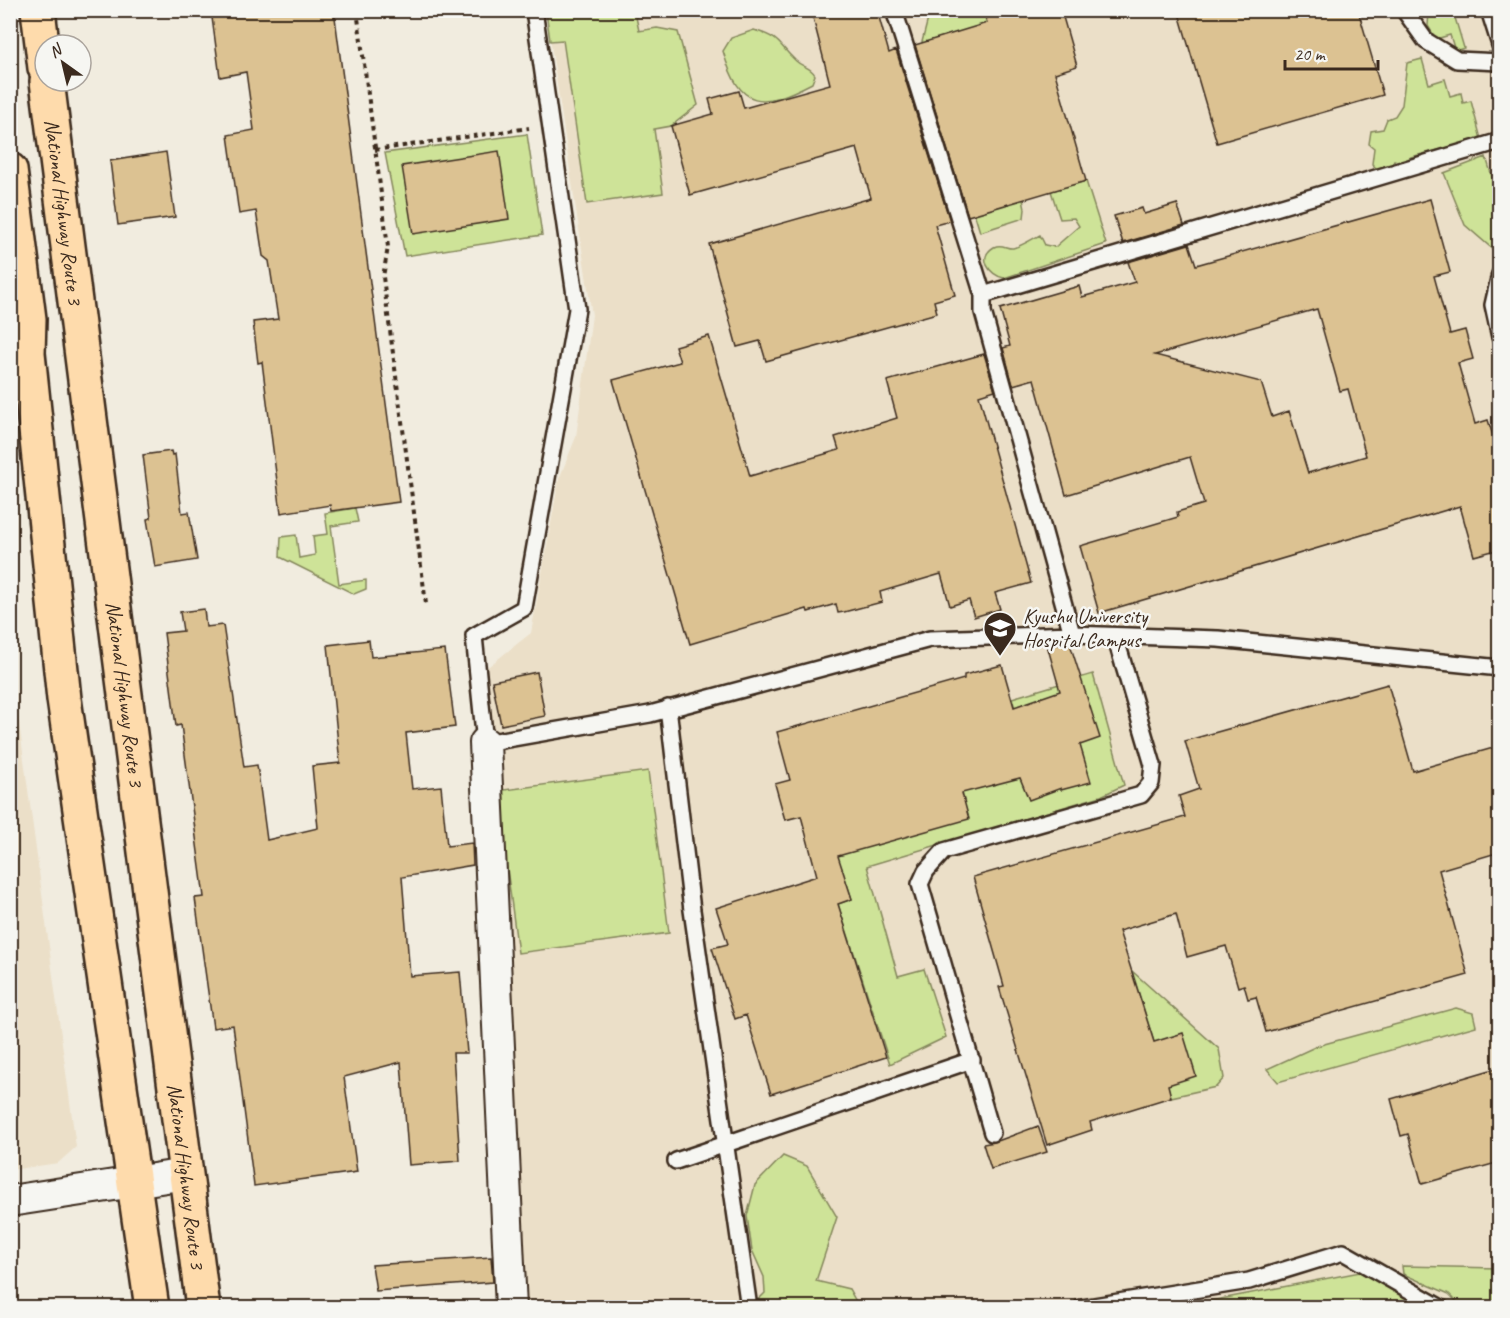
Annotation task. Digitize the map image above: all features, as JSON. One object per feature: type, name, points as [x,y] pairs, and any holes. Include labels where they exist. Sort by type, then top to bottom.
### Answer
[{"type":"highway","points":[[38,10],[41,33]]},
{"type":"highway","name":"National Highway Route 3","points":[[49,93],[203,1308]]},
{"type":"highway","points":[[10,170],[29,319],[28,353],[64,699],[153,1308]]},
{"type":"street","points":[[485,743],[511,1308]]},
{"type":"street","points":[[10,1201],[186,1174]]},
{"type":"lane","points":[[534,10],[577,309],[524,608],[474,636],[485,743],[650,714],[930,639],[1072,634],[1218,639],[1500,668]]},
{"type":"lane","points":[[894,10],[983,295],[983,312],[1072,634]]},
{"type":"lane","points":[[1404,10],[1426,41],[1457,60],[1500,62]]},
{"type":"lane","points":[[1490,10],[1500,45]]},
{"type":"lane","points":[[983,295],[1500,141]]},
{"type":"lane","points":[[1500,274],[1493,305],[1500,336]]},
{"type":"lane","points":[[992,1133],[920,884],[926,871],[944,851],[1141,795],[1151,783],[1153,765],[1115,636]]},
{"type":"lane","points":[[668,708],[692,910],[749,1308]]},
{"type":"lane","points":[[676,1161],[972,1060]]},
{"type":"lane","points":[[1081,1308],[1249,1281],[1343,1252],[1441,1308]]},
{"type":"path","points":[[357,10],[388,247],[383,277],[426,604]]},
{"type":"path","points":[[375,150],[531,128]]},
{"type":"shaded area","name":"Kyushu University Hospital Campus","points":[[546,11],[1499,11],[1499,1307],[527,1307],[470,681],[531,633],[559,479],[576,437],[592,315]]},
{"type":"shaded area","points":[[10,621],[15,693],[76,1147],[58,1163],[11,1170]]},
{"type":"green space","points":[[546,11],[658,11],[636,17],[639,31],[657,28],[678,32],[698,105],[671,126],[654,129],[663,193],[587,204],[563,40],[550,41]]},
{"type":"green space","points":[[930,11],[984,11],[1025,209],[1024,218],[980,232],[922,42]]},
{"type":"green space","points":[[1429,11],[1453,11],[1464,48],[1455,51],[1450,35],[1436,39],[1428,26]]},
{"type":"green space","points":[[754,30],[775,39],[796,61],[811,70],[815,75],[812,83],[795,92],[766,100],[755,99],[745,94],[737,85],[723,51],[731,38]]},
{"type":"green space","points":[[1422,59],[1429,84],[1445,79],[1450,96],[1461,93],[1463,103],[1471,101],[1481,139],[1411,157],[1403,163],[1394,160],[1391,167],[1377,169],[1372,164],[1374,148],[1369,144],[1371,131],[1383,129],[1387,119],[1395,116],[1402,105],[1407,63]]},
{"type":"green space","points":[[527,134],[542,235],[405,256],[385,153]]},
{"type":"green space","points":[[1486,157],[1499,199],[1499,249],[1495,251],[1465,225],[1444,173]]},
{"type":"green space","points":[[1086,181],[1106,244],[1004,278],[990,270],[986,256],[994,247],[1013,248],[1040,235],[1045,245],[1055,247],[1079,226],[1074,218],[1060,219],[1051,191]]},
{"type":"green space","points":[[355,508],[358,522],[331,526],[339,584],[366,580],[366,589],[354,594],[280,557],[281,537],[296,535],[299,558],[315,555],[313,536],[328,534],[325,513]]},
{"type":"green space","points":[[1093,674],[1124,785],[1101,796],[867,866],[898,976],[924,969],[946,1037],[890,1064],[838,904],[852,899],[842,869],[816,811],[1029,759],[1012,698]]},
{"type":"green space","points":[[648,771],[669,933],[518,953],[497,791]]},
{"type":"green space","points":[[1132,971],[1219,1049],[1224,1078],[1216,1087],[1171,1097]]},
{"type":"green space","points":[[1456,1008],[1473,1013],[1476,1026],[1278,1082],[1267,1069],[1317,1046]]},
{"type":"green space","points":[[783,1156],[807,1166],[837,1217],[816,1281],[849,1289],[859,1307],[760,1307],[757,1301],[765,1293],[764,1277],[752,1250],[747,1216],[755,1185]]},
{"type":"green space","points":[[1402,1266],[1499,1268],[1499,1307],[1462,1307],[1449,1294],[1403,1274]]},
{"type":"green space","points":[[1360,1272],[1426,1307],[1174,1308]]},
{"type":"building","points":[[211,10],[334,10],[399,502],[331,511],[330,505],[281,513],[262,362],[258,363],[253,322],[278,319],[269,261],[263,256],[256,211],[239,214],[228,135],[254,130],[246,72],[220,77]]},
{"type":"building","points":[[811,10],[877,10],[889,53],[896,50],[950,221],[935,225],[955,295],[934,301],[937,313],[766,361],[760,341],[737,347],[709,244],[871,198],[857,148],[690,195],[671,126],[713,114],[709,99],[739,91],[744,108],[830,84]]},
{"type":"building","points":[[984,10],[1061,10],[1077,66],[1055,73],[1086,181],[968,216],[915,45],[987,23]]},
{"type":"building","points":[[1178,10],[1358,10],[1383,95],[1217,143]]},
{"type":"building","points":[[499,151],[509,219],[413,234],[402,166]]},
{"type":"building","points":[[166,152],[175,217],[118,225],[110,161]]},
{"type":"building","points":[[1430,199],[1450,272],[1434,276],[1450,334],[1465,330],[1473,359],[1458,363],[1475,424],[1488,420],[1494,439],[1500,438],[1500,549],[1474,556],[1460,506],[1099,613],[1080,546],[1178,517],[1177,512],[1204,504],[1190,457],[1066,495],[1034,379],[1013,385],[1003,348],[1010,346],[1000,309],[1079,286],[1082,297],[1135,282],[1128,262],[1189,244],[1196,265]],"holes":[[[1317,309],[1340,391],[1348,389],[1366,456],[1308,473],[1289,411],[1272,417],[1261,382],[1155,355]]]},
{"type":"building","points":[[1177,204],[1184,225],[1123,243],[1114,216],[1142,208],[1144,214]]},
{"type":"building","points":[[709,336],[750,476],[839,450],[835,437],[897,418],[887,381],[984,354],[995,390],[979,395],[1031,583],[995,593],[1000,609],[974,617],[969,600],[950,606],[941,574],[880,592],[882,602],[838,613],[836,604],[808,612],[807,609],[690,644],[613,380],[680,362],[675,346]]},
{"type":"building","points":[[171,451],[172,455],[175,454],[182,513],[189,512],[197,560],[155,567],[147,519],[151,518],[143,455]]},
{"type":"building","points":[[204,609],[206,627],[223,625],[244,767],[257,765],[267,840],[318,828],[312,766],[340,763],[328,645],[369,640],[371,657],[445,650],[455,727],[406,733],[412,789],[441,786],[447,846],[472,843],[473,865],[402,877],[410,976],[460,972],[467,1053],[453,1053],[460,1161],[409,1165],[401,1062],[344,1077],[357,1172],[254,1186],[233,1025],[213,1028],[195,898],[204,897],[181,725],[176,726],[164,633],[183,631],[180,612]]},
{"type":"building","points":[[1070,644],[1100,738],[1080,745],[1091,782],[1061,790],[1061,788],[1029,800],[1020,778],[962,793],[969,819],[838,856],[852,899],[838,904],[886,1057],[771,1094],[746,1015],[735,1019],[712,948],[728,944],[716,908],[817,876],[801,816],[785,820],[775,784],[790,780],[777,732],[964,679],[964,675],[1002,665],[1014,707],[1060,691],[1047,645]]},
{"type":"building","points":[[537,672],[545,716],[501,725],[492,681]]},
{"type":"building","points":[[1388,684],[1413,771],[1500,746],[1500,852],[1439,870],[1468,975],[1266,1032],[1256,997],[1248,999],[1244,985],[1238,987],[1226,946],[1187,957],[1176,914],[1119,931],[1154,1042],[1183,1033],[1196,1076],[1168,1085],[1171,1097],[1090,1122],[1092,1130],[1047,1145],[999,987],[1004,986],[973,877],[1185,817],[1179,796],[1199,789],[1185,741]]},
{"type":"building","points":[[1494,1069],[1500,1089],[1500,1162],[1422,1184],[1408,1134],[1401,1136],[1391,1099]]},
{"type":"building","points":[[1038,1126],[1047,1152],[991,1169],[983,1144],[995,1142]]},
{"type":"building","points":[[491,1257],[493,1282],[376,1291],[372,1265]]},
{"type":"place","name":"Kyushu University Hospital Campus","points":[[1000,657]]}]
